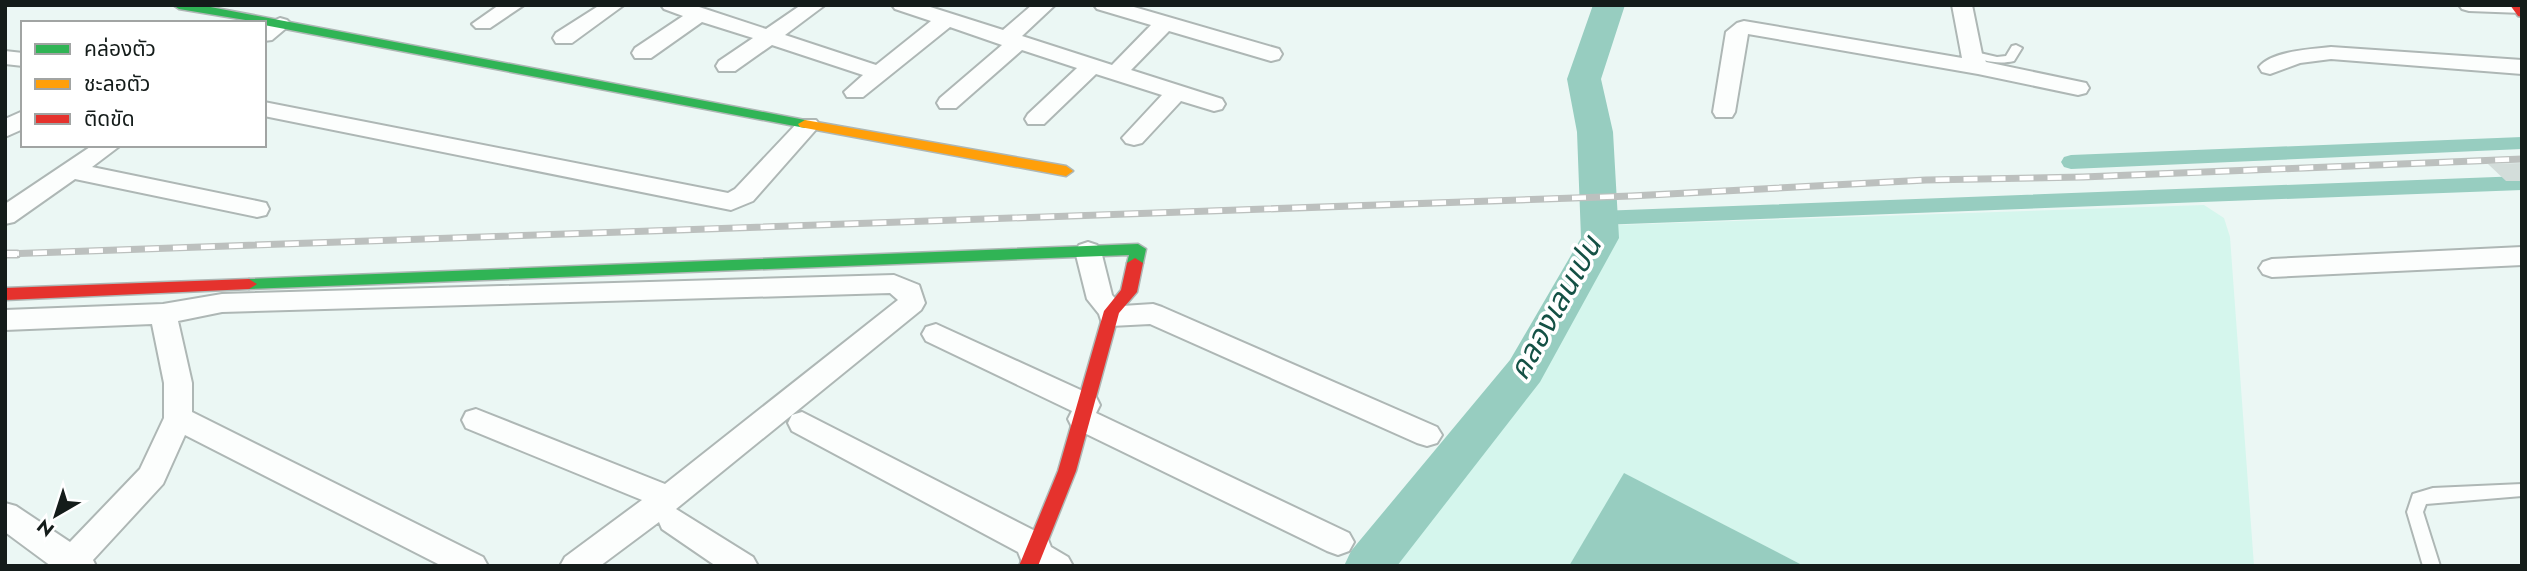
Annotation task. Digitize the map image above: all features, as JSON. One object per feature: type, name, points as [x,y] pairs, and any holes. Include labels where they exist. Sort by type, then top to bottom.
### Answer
[{"type":"street","points":[[179,5],[239,21]]},
{"type":"street","points":[[483,24],[514,5]]},
{"type":"street","points":[[565,38],[614,5]]},
{"type":"street","points":[[671,5],[877,72]]},
{"type":"street","points":[[727,66],[815,5]]},
{"type":"street","points":[[902,5],[1214,104]]},
{"type":"street","points":[[948,103],[1045,5]]},
{"type":"street","points":[[1104,5],[1271,54]]},
{"type":"street","points":[[1962,5],[1974,61]]},
{"type":"street","points":[[2469,5],[2519,9]]},
{"type":"street","points":[[643,53],[699,14]]},
{"type":"street","points":[[855,92],[946,20]]},
{"type":"street","points":[[1116,73],[1165,23]]},
{"type":"street","points":[[1724,113],[1737,32],[1744,27],[1974,61],[2078,88]]},
{"type":"street","points":[[272,30],[1066,171]]},
{"type":"street","points":[[2270,67],[2296,57],[2330,53],[2522,67]]},
{"type":"street","points":[[1036,119],[1092,66]]},
{"type":"street","points":[[1134,138],[1177,92]]},
{"type":"street","points":[[266,109],[731,202],[744,195],[808,125]]},
{"type":"street","points":[[5,130],[21,119]]},
{"type":"street","points":[[5,216],[106,147]]},
{"type":"street","points":[[72,171],[257,209]]},
{"type":"street","points":[[5,294],[1138,249],[1129,292],[1112,313],[1039,558],[802,423]]},
{"type":"street","points":[[1088,251],[1100,299],[1112,313],[1153,314],[1427,435]]},
{"type":"street","points":[[2272,268],[2522,256]]},
{"type":"street","points":[[5,320],[163,314],[222,303],[894,284],[910,292],[912,303],[671,509],[576,566]]},
{"type":"street","points":[[5,515],[73,564],[152,476],[178,418],[178,383],[163,314]]},
{"type":"street","points":[[936,334],[1338,542]]},
{"type":"street","points":[[178,418],[472,566]]},
{"type":"street","points":[[476,421],[671,509],[742,566]]},
{"type":"lane","points":[[1974,61],[2010,59],[2016,48]]},
{"type":"lane","points":[[2432,566],[2415,512],[2419,499],[2433,495],[2522,490]]},
{"type":"shaded area","points":[[2204,205],[2224,218],[2230,237],[2254,566],[1804,566],[1625,474],[1569,566],[1396,566],[1492,440],[1569,326],[1616,225]]},
{"type":"shaded area","points":[[1624,473],[1804,566],[1569,566]]},
{"type":"building","points":[[2522,163],[2522,181],[2506,181],[2488,164]]},
{"type":"waterway","name":"คลองเลนเปน","points":[[1368,566],[1525,371],[1600,238],[1595,132],[1584,79],[1609,5]]},
{"type":"waterway","points":[[2071,162],[2522,143]]},
{"type":"waterway","points":[[1599,218],[2522,183]]},
{"type":"railway","points":[[17,254],[5,254],[1631,196],[1926,180],[2083,177],[2522,159]]},
{"type":"traffic: fast","points":[[179,5],[263,21]]},
{"type":"traffic: fast","points":[[266,22],[805,124]]},
{"type":"traffic: fast","points":[[249,284],[1138,249],[1135,263]]},
{"type":"traffic: slow","points":[[805,124],[1066,171]]},
{"type":"traffic: jam","points":[[2516,5],[2522,13]]},
{"type":"traffic: jam","points":[[1028,566],[1067,471],[1112,311],[1129,292],[1135,263]]},
{"type":"traffic: jam","points":[[5,294],[249,284]]}]
